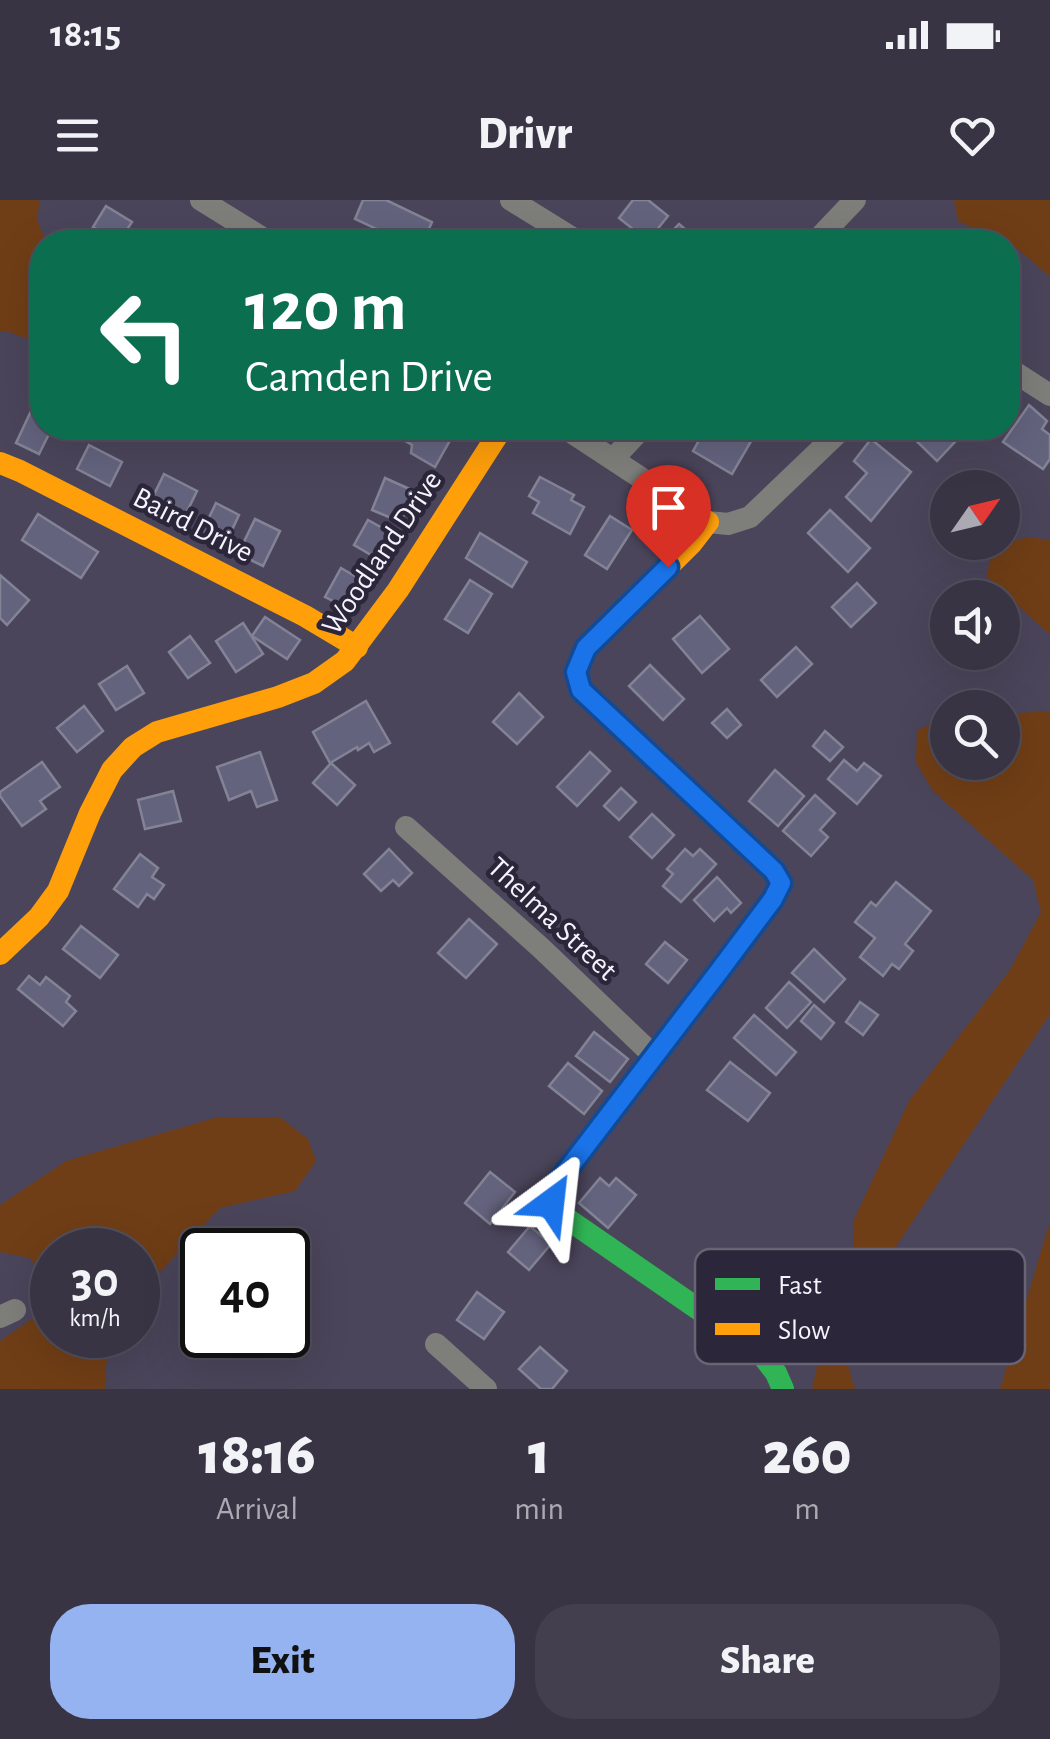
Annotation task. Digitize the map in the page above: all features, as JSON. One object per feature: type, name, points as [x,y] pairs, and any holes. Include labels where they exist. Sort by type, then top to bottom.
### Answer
[{"type":"street","points":[[200,200],[249,230]]},
{"type":"street","points":[[511,200],[560,230]]},
{"type":"street","points":[[826,230],[855,200]]},
{"type":"street","points":[[1020,376],[1050,395]]},
{"type":"street","name":"Woodland Drive","points":[[0,954],[39,917],[58,891],[112,770],[133,746],[157,732],[278,697],[314,682],[345,660],[398,590],[494,440]]},
{"type":"street","points":[[584,440],[708,522],[728,524],[750,517],[830,440]]},
{"type":"street","points":[[613,459],[631,440]]},
{"type":"street","points":[[0,488],[10,467]]},
{"type":"street","name":"Baird Drive","points":[[10,467],[305,616],[357,647]]},
{"type":"street","points":[[695,1308],[566,1218],[551,1203],[558,1182],[655,1058],[781,883],[774,871],[581,690],[576,672],[586,648],[708,522]]},
{"type":"street","name":"Thelma Street","points":[[406,827],[655,1058]]},
{"type":"street","points":[[436,1344],[486,1389]]},
{"type":"street","points":[[769,1364],[783,1389]]},
{"type":"shaded area","points":[[0,200],[40,200],[37,219],[41,230],[30,230],[30,340],[0,331]]},
{"type":"shaded area","points":[[954,200],[1050,200],[1050,277],[1020,251],[1020,230],[977,230],[958,221]]},
{"type":"shaded area","points":[[1020,539],[1050,540],[1050,635],[1020,607],[1020,580],[990,580],[986,576],[991,560],[1020,560]]},
{"type":"shaded area","points":[[1050,711],[1050,1014],[895,1249],[853,1249],[853,1222],[909,1101],[1010,970],[1041,912],[1033,880],[932,790],[916,762],[917,730],[930,725],[930,780],[1020,780],[1020,713]]},
{"type":"shaded area","points":[[218,1117],[281,1118],[308,1139],[316,1161],[295,1191],[220,1208],[201,1228],[180,1228],[180,1251],[160,1272],[160,1228],[30,1228],[30,1258],[0,1252],[0,1205],[66,1161]]},
{"type":"shaded area","points":[[1050,1221],[1050,1389],[1000,1389],[1007,1364],[1025,1364],[1025,1305]]},
{"type":"shaded area","points":[[30,1320],[30,1358],[109,1358],[105,1389],[0,1389],[0,1341]]},
{"type":"shaded area","points":[[817,1364],[848,1364],[855,1389],[812,1389]]},
{"type":"building","points":[[363,200],[386,200],[432,222],[428,230],[378,230],[355,219]]},
{"type":"building","points":[[633,200],[648,200],[668,216],[657,230],[634,230],[619,218]]},
{"type":"building","points":[[106,206],[132,222],[127,230],[93,227]]},
{"type":"building","points":[[1029,405],[1047,421],[1042,429],[1050,435],[1050,459],[1043,469],[1003,442],[1020,440],[1020,418]]},
{"type":"building","points":[[30,413],[30,440],[46,440],[39,454],[16,443]]},
{"type":"building","points":[[404,440],[450,440],[435,467],[411,453],[412,445]]},
{"type":"building","points":[[699,440],[752,440],[732,474],[693,451]]},
{"type":"building","points":[[872,440],[911,472],[871,521],[846,497],[867,473],[854,461]]},
{"type":"building","points":[[915,440],[957,440],[937,461]]},
{"type":"building","points":[[89,445],[122,462],[110,486],[77,469]]},
{"type":"building","points":[[164,474],[197,491],[182,522],[149,505]]},
{"type":"building","points":[[540,477],[574,495],[571,500],[584,507],[570,534],[533,513],[539,502],[529,496]]},
{"type":"building","points":[[385,478],[414,491],[401,522],[372,510]]},
{"type":"building","points":[[216,503],[239,515],[224,547],[200,536]]},
{"type":"building","points":[[830,510],[870,548],[848,572],[808,533]]},
{"type":"building","points":[[38,514],[98,552],[81,578],[22,540]]},
{"type":"building","points":[[610,516],[632,530],[607,569],[585,555]]},
{"type":"building","points":[[255,519],[280,531],[263,566],[238,554]]},
{"type":"building","points":[[368,520],[393,534],[378,559],[354,545]]},
{"type":"building","points":[[480,533],[527,562],[512,587],[466,558]]},
{"type":"building","points":[[341,568],[365,582],[358,594],[341,605],[325,597]]},
{"type":"building","points":[[0,575],[29,600],[7,625],[0,618]]},
{"type":"building","points":[[470,580],[492,594],[468,633],[445,619]]},
{"type":"building","points":[[857,583],[876,603],[851,627],[832,607]]},
{"type":"building","points":[[700,616],[729,649],[702,673],[673,639]]},
{"type":"building","points":[[265,617],[300,640],[287,659],[252,636]]},
{"type":"building","points":[[243,623],[263,654],[236,672],[216,641]]},
{"type":"building","points":[[190,636],[210,663],[188,678],[169,652]]},
{"type":"building","points":[[796,647],[812,664],[777,697],[761,680]]},
{"type":"building","points":[[650,665],[684,699],[663,720],[629,686]]},
{"type":"building","points":[[127,666],[144,693],[116,710],[99,684]]},
{"type":"building","points":[[519,693],[543,717],[517,744],[493,722]]},
{"type":"building","points":[[366,701],[390,743],[374,752],[369,743],[358,750],[357,747],[330,763],[313,732]]},
{"type":"building","points":[[84,706],[103,731],[77,752],[57,728]]},
{"type":"building","points":[[727,709],[741,725],[727,738],[712,723]]},
{"type":"building","points":[[825,731],[843,747],[830,761],[813,746]]},
{"type":"building","points":[[260,752],[277,800],[257,807],[251,791],[229,800],[217,767]]},
{"type":"building","points":[[590,752],[610,771],[577,806],[557,787]]},
{"type":"building","points":[[844,760],[857,771],[864,763],[881,776],[857,804],[828,779]]},
{"type":"building","points":[[42,762],[60,787],[40,801],[46,809],[22,826],[0,792]]},
{"type":"building","points":[[331,763],[355,785],[337,805],[313,783]]},
{"type":"building","points":[[775,770],[804,796],[778,826],[749,801]]},
{"type":"building","points":[[621,788],[636,802],[619,820],[604,806]]},
{"type":"building","points":[[173,791],[181,821],[145,829],[138,800]]},
{"type":"building","points":[[815,795],[835,813],[820,830],[828,837],[811,856],[783,831]]},
{"type":"building","points":[[652,814],[674,835],[652,858],[630,837]]},
{"type":"building","points":[[389,849],[412,873],[399,886],[393,880],[381,891],[364,874]]},
{"type":"building","points":[[685,849],[693,856],[700,849],[716,864],[681,902],[663,886],[673,874],[667,869]]},
{"type":"building","points":[[140,854],[158,868],[152,877],[164,885],[154,899],[147,894],[138,907],[114,889]]},
{"type":"building","points":[[717,877],[741,903],[731,913],[727,908],[714,921],[694,900]]},
{"type":"building","points":[[896,882],[931,911],[905,944],[913,951],[899,969],[892,964],[883,976],[860,957],[875,938],[855,922],[871,902],[876,906]]},
{"type":"building","points":[[469,919],[497,944],[466,978],[438,953]]},
{"type":"building","points":[[81,926],[118,955],[100,978],[63,949]]},
{"type":"building","points":[[665,942],[687,960],[668,983],[646,964]]},
{"type":"building","points":[[814,949],[845,979],[824,1002],[792,973]]},
{"type":"building","points":[[29,976],[40,985],[46,977],[70,996],[66,1002],[76,1011],[63,1026],[18,989]]},
{"type":"building","points":[[789,982],[811,1002],[787,1028],[766,1008]]},
{"type":"building","points":[[860,1002],[878,1015],[863,1035],[846,1022]]},
{"type":"building","points":[[814,1005],[834,1023],[821,1039],[801,1021]]},
{"type":"building","points":[[754,1015],[796,1052],[776,1075],[734,1038]]},
{"type":"building","points":[[594,1032],[628,1059],[610,1082],[576,1056]]},
{"type":"building","points":[[730,1062],[770,1093],[748,1121],[707,1090]]},
{"type":"building","points":[[568,1063],[602,1091],[584,1114],[549,1086]]},
{"type":"building","points":[[490,1172],[515,1192],[490,1224],[465,1203]]},
{"type":"building","points":[[600,1178],[609,1186],[616,1178],[636,1195],[608,1228],[579,1203]]},
{"type":"building","points":[[530,1226],[551,1244],[529,1270],[508,1252]]},
{"type":"building","points":[[477,1292],[504,1312],[484,1339],[457,1320]]},
{"type":"building","points":[[540,1347],[567,1371],[552,1389],[541,1389],[519,1369]]},
{"type":"traffic: fast","points":[[695,1307],[566,1218],[551,1203],[558,1182],[715,976]]},
{"type":"traffic: fast","points":[[769,1364],[783,1389]]},
{"type":"traffic: slow","points":[[0,954],[39,917],[58,891],[112,770],[133,747],[157,732],[314,683],[345,661],[398,590],[494,440]]},
{"type":"traffic: slow","points":[[0,463],[305,616],[357,647]]},
{"type":"traffic: slow","points":[[708,522],[691,544],[586,648],[576,672],[581,690],[774,871],[781,883],[715,976]]},
{"type":"route","points":[[551,1203],[558,1182],[655,1058],[781,883],[774,871],[581,690],[576,672],[586,648],[668,567]]}]
